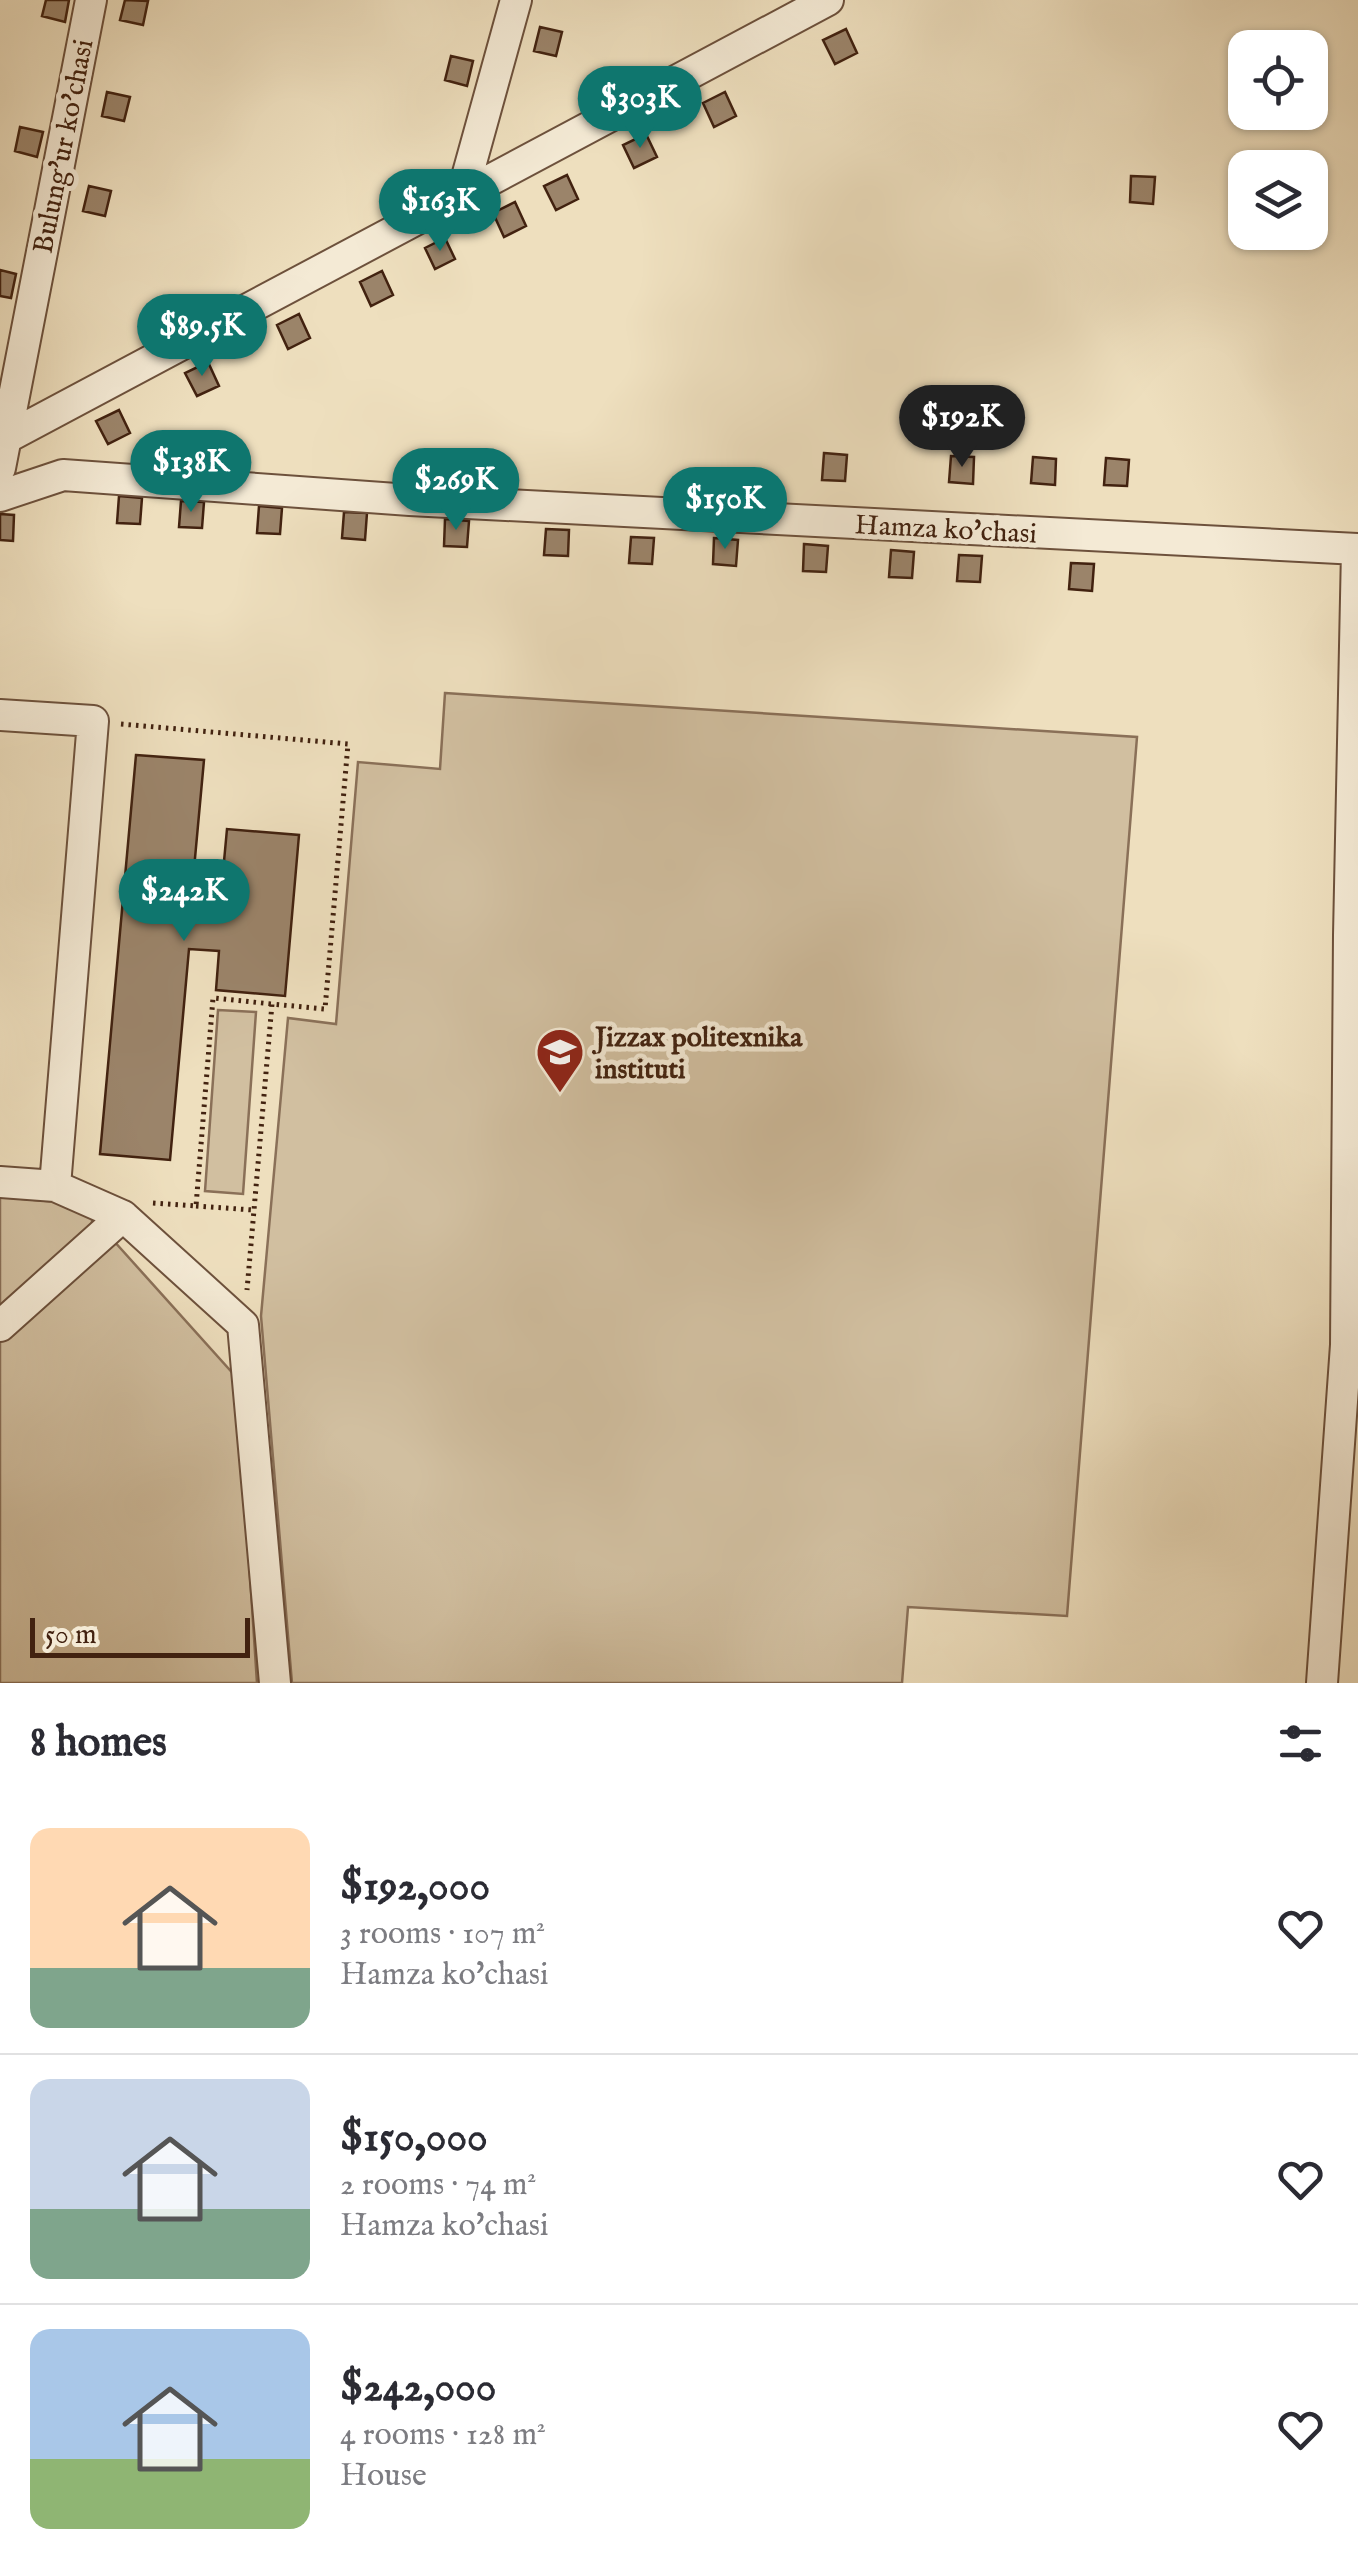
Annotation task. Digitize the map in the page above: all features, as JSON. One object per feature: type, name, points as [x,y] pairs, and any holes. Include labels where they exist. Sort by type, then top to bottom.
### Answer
[{"type":"street","name":"Bulung'ur ko'chasi","points":[[0,468],[90,0]]},
{"type":"street","points":[[462,195],[516,0]]},
{"type":"street","points":[[6,438],[828,0]]},
{"type":"street","name":"Hamza ko'chasi","points":[[0,496],[64,474],[410,500],[1357,550]]},
{"type":"street","points":[[1322,1683],[1352,1345],[1357,550]]},
{"type":"street","points":[[0,715],[93,721],[55,1186]]},
{"type":"street","points":[[0,1182],[55,1186],[123,1216],[243,1324],[275,1683]]},
{"type":"street","points":[[0,1326],[123,1216]]},
{"type":"path","points":[[93,721],[348,744],[325,1009],[212,998],[196,1206]]},
{"type":"path","points":[[243,1324],[272,1004]]},
{"type":"path","points":[[123,1216],[131,1202],[254,1210]]},
{"type":"shaded area","name":"Jizzax politexnika instituti","points":[[445,693],[1137,737],[1067,1616],[908,1607],[902,1683],[292,1683],[261,1316],[288,1018],[336,1024],[358,762],[440,769]]},
{"type":"shaded area","points":[[218,1010],[256,1012],[243,1194],[205,1191]]},
{"type":"shaded area","points":[[0,1197],[70,1203],[92,1217],[92,1229],[0,1311]]},
{"type":"shaded area","points":[[113,1240],[237,1378],[257,1683],[0,1683],[0,1341]]},
{"type":"building","points":[[46,0],[69,0],[65,22],[42,16]]},
{"type":"building","points":[[125,0],[148,1],[143,25],[120,20]]},
{"type":"building","points":[[540,27],[562,32],[556,56],[534,51]]},
{"type":"building","points":[[846,29],[857,53],[835,64],[823,40]]},
{"type":"building","points":[[451,56],[473,61],[467,86],[445,80]]},
{"type":"building","points":[[107,92],[130,97],[124,121],[102,116]]},
{"type":"building","points":[[725,92],[736,116],[714,127],[703,103]]},
{"type":"building","points":[[20,127],[43,132],[37,157],[15,151]]},
{"type":"building","points":[[646,134],[657,157],[634,168],[623,145]]},
{"type":"building","points":[[567,175],[578,199],[556,210],[544,186]]},
{"type":"building","points":[[1131,176],[1155,177],[1153,204],[1130,202]]},
{"type":"building","points":[[89,186],[111,191],[105,216],[83,211]]},
{"type":"building","points":[[515,202],[526,226],[504,237],[493,213]]},
{"type":"building","points":[[445,238],[455,259],[435,269],[425,248]]},
{"type":"building","points":[[0,270],[16,274],[11,298],[0,296]]},
{"type":"building","points":[[382,271],[393,295],[371,306],[360,282]]},
{"type":"building","points":[[299,314],[310,338],[288,349],[277,325]]},
{"type":"building","points":[[208,362],[219,386],[197,396],[185,373]]},
{"type":"building","points":[[119,410],[130,433],[108,444],[96,421]]},
{"type":"building","points":[[824,453],[847,455],[845,481],[822,480]]},
{"type":"building","points":[[951,456],[974,457],[973,484],[949,482]]},
{"type":"building","points":[[1033,457],[1056,459],[1055,485],[1031,483]]},
{"type":"building","points":[[1106,458],[1129,460],[1127,486],[1104,485]]},
{"type":"building","points":[[119,496],[142,498],[140,524],[117,523]]},
{"type":"building","points":[[181,501],[204,502],[202,528],[179,527]]},
{"type":"building","points":[[259,506],[282,508],[280,534],[257,533]]},
{"type":"building","points":[[344,512],[367,513],[365,540],[342,538]]},
{"type":"building","points":[[0,514],[14,515],[13,541],[0,540]]},
{"type":"building","points":[[445,519],[469,521],[467,547],[444,546]]},
{"type":"building","points":[[546,529],[569,530],[568,556],[544,555]]},
{"type":"building","points":[[631,537],[654,538],[652,564],[629,563]]},
{"type":"building","points":[[714,538],[738,540],[736,566],[713,564]]},
{"type":"building","points":[[804,544],[828,546],[826,572],[803,571]]},
{"type":"building","points":[[891,550],[914,552],[912,578],[889,577]]},
{"type":"building","points":[[959,555],[982,556],[980,582],[957,581]]},
{"type":"building","points":[[1071,563],[1094,564],[1092,591],[1069,589]]},
{"type":"building","points":[[136,755],[204,760],[193,880],[222,883],[227,829],[299,835],[285,996],[216,990],[219,951],[189,949],[170,1160],[100,1154]]},
{"type":"place","name":"Jizzax politexnika instituti","points":[[560,1094]]}]
